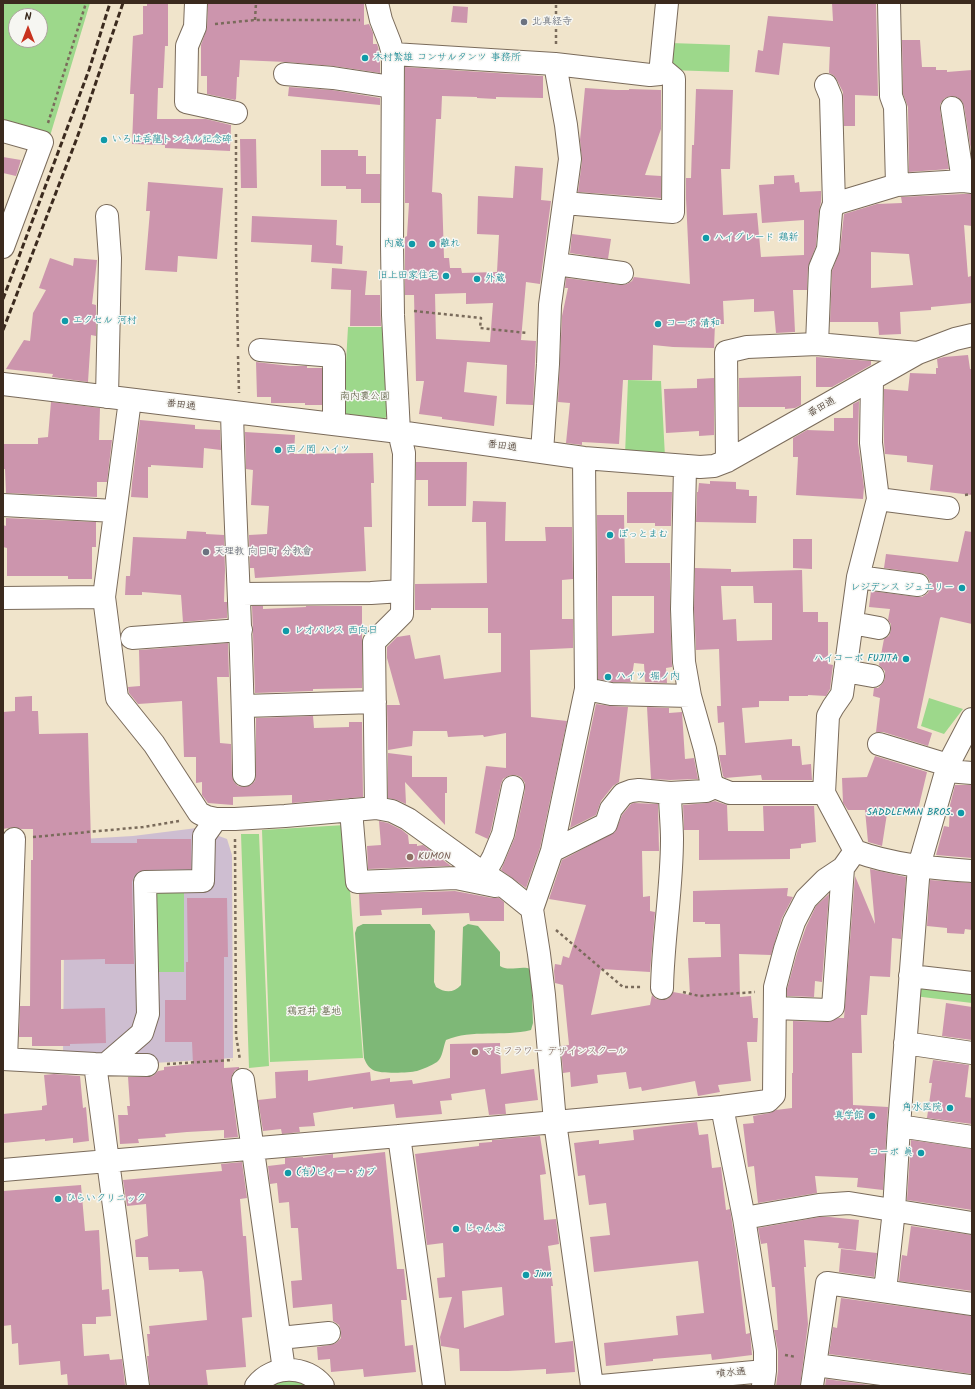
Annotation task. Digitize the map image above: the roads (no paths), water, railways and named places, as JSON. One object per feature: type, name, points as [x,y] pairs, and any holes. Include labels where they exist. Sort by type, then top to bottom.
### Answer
[{"type":"street","points":[[196,3],[194,27],[187,46],[186,102],[236,113]]},
{"type":"street","points":[[393,54],[555,64],[650,75],[660,74],[667,3]]},
{"type":"street","points":[[889,3],[891,96],[895,107],[897,186]]},
{"type":"street","points":[[376,808],[374,642],[402,614],[404,453],[399,432],[393,309],[393,54],[379,11]]},
{"type":"street","points":[[542,452],[550,305],[570,158],[566,125],[555,64]]},
{"type":"street","points":[[564,203],[673,212],[674,79],[661,68]]},
{"type":"street","points":[[285,74],[333,78],[392,87]]},
{"type":"street","points":[[817,344],[820,268],[828,249],[831,212],[834,204],[831,97],[826,85]]},
{"type":"street","points":[[834,204],[897,186],[968,182],[952,108]]},
{"type":"street","points":[[3,131],[42,142],[5,238]]},
{"type":"street","points":[[107,216],[110,258],[107,397]]},
{"type":"street","points":[[556,264],[622,273]]},
{"type":"street","name":"番田通","points":[[3,384],[399,432],[584,458],[685,466],[714,466],[727,461],[918,353],[972,334]]},
{"type":"street","points":[[727,461],[726,352],[747,347],[817,344],[918,353]]},
{"type":"street","points":[[260,350],[334,356],[334,424]]},
{"type":"street","points":[[775,1008],[828,1010],[833,1007],[849,860],[824,793],[828,716],[842,694],[858,577],[878,498],[871,443],[872,380]]},
{"type":"street","points":[[130,400],[104,597],[117,698],[154,744],[217,817]]},
{"type":"street","points":[[236,412],[234,469],[244,706],[244,775]]},
{"type":"street","points":[[584,458],[586,689],[552,851],[532,908],[544,995],[555,1122],[592,1386]]},
{"type":"street","points":[[685,466],[682,609],[684,662],[690,696],[705,749],[712,781],[715,787],[730,793],[824,793]]},
{"type":"street","points":[[878,498],[948,508]]},
{"type":"street","points":[[3,505],[115,511]]},
{"type":"street","points":[[858,577],[918,585]]},
{"type":"street","points":[[240,594],[371,594],[402,591]]},
{"type":"street","points":[[3,598],[104,597]]},
{"type":"street","points":[[852,623],[879,628]]},
{"type":"street","points":[[132,638],[241,630]]},
{"type":"street","points":[[845,671],[873,676]]},
{"type":"street","points":[[586,689],[611,694],[690,696]]},
{"type":"street","points":[[244,706],[375,702]]},
{"type":"street","points":[[885,1291],[894,1210],[919,866],[948,768],[972,719]]},
{"type":"street","points":[[879,744],[948,768],[972,773]]},
{"type":"street","points":[[484,874],[493,858],[503,834],[513,787]]},
{"type":"street","points":[[552,851],[606,824],[611,809],[623,794],[639,790],[670,793],[706,791],[715,787]]},
{"type":"street","points":[[662,988],[672,840],[670,793]]},
{"type":"street","points":[[217,817],[285,816],[376,808],[392,811],[408,819],[532,908]]},
{"type":"street","points":[[351,810],[357,882],[456,878],[506,888]]},
{"type":"street","points":[[100,1064],[142,1033],[148,1014],[145,882],[203,881],[204,836],[217,817]]},
{"type":"street","points":[[14,838],[4,1059],[147,1065]]},
{"type":"street","points":[[3,1170],[722,1107],[768,1101],[774,1095],[775,987],[794,922],[806,899],[825,880],[849,860],[865,855],[919,866],[972,871]]},
{"type":"street","points":[[778,930],[779,971]]},
{"type":"street","points":[[910,976],[972,983]]},
{"type":"street","points":[[905,1043],[972,1052]]},
{"type":"street","points":[[100,1064],[108,1161],[138,1386]]},
{"type":"street","points":[[243,1080],[254,1149],[284,1370]]},
{"type":"street","points":[[722,1107],[744,1218],[764,1369]]},
{"type":"street","points":[[899,1126],[972,1137]]},
{"type":"street","points":[[399,1136],[434,1386]]},
{"type":"street","points":[[744,1218],[834,1203],[849,1203],[972,1223]]},
{"type":"street","points":[[812,1386],[827,1283],[972,1304]]},
{"type":"street","points":[[280,1338],[330,1333]]},
{"type":"street","points":[[816,1363],[969,1386]]},
{"type":"street","name":"噴水通","points":[[601,1386],[764,1369]]},
{"type":"street","points":[[256,1386],[271,1373],[284,1370],[298,1370],[312,1375],[324,1386]]},
{"type":"railway","points":[[3,299],[89,70],[110,3]]},
{"type":"railway","points":[[3,330],[77,138],[123,3]]},
{"type":"place","name":"北真経寺","points":[[524,22]]},
{"type":"place","name":"木村繁雄 コンサルタンツ 事務所","points":[[365,58]]},
{"type":"place","name":"いろは呑龍トンネル記念碑","points":[[104,140]]},
{"type":"place","name":"ハイグレード 鶏新","points":[[706,238]]},
{"type":"place","name":"内蔵","points":[[412,244]]},
{"type":"place","name":"離れ","points":[[432,244]]},
{"type":"place","name":"旧上田家住宅","points":[[446,276]]},
{"type":"place","name":"外蔵","points":[[477,279]]},
{"type":"place","name":"エクセル 河村","points":[[65,321]]},
{"type":"place","name":"コーポ 清和","points":[[658,324]]},
{"type":"place","name":"西ノ岡 ハイツ","points":[[278,450]]},
{"type":"place","name":"ぽっとまむ","points":[[610,535]]},
{"type":"place","name":"天理教 向日町 分教會","points":[[206,552]]},
{"type":"place","name":"レジデンス ジュエリー","points":[[962,588]]},
{"type":"place","name":"レオパレス 西向日","points":[[286,631]]},
{"type":"place","name":"ハイコーポ FUJITA","points":[[906,659]]},
{"type":"place","name":"ハイツ 堀ノ内","points":[[608,677]]},
{"type":"place","name":"SADDLEMAN BROS.","points":[[961,813]]},
{"type":"place","name":"KUMON","points":[[410,857]]},
{"type":"place","name":"マミフラワー デザインスクール","points":[[475,1052]]},
{"type":"place","name":"角水医院","points":[[950,1108]]},
{"type":"place","name":"真学館","points":[[872,1116]]},
{"type":"place","name":"コーポ 眞","points":[[921,1153]]},
{"type":"place","name":"(有)ピィー・カブ","points":[[288,1173]]},
{"type":"place","name":"ひらいクリニック","points":[[58,1199]]},
{"type":"place","name":"じゃんぷ","points":[[456,1229]]},
{"type":"place","name":"Jinn","points":[[526,1275]]},
{"type":"park label","name":"南内裏公園","points":[[365,397]]},
{"type":"park label","name":"鶏冠井 墓地","points":[[314,1012]]}]
